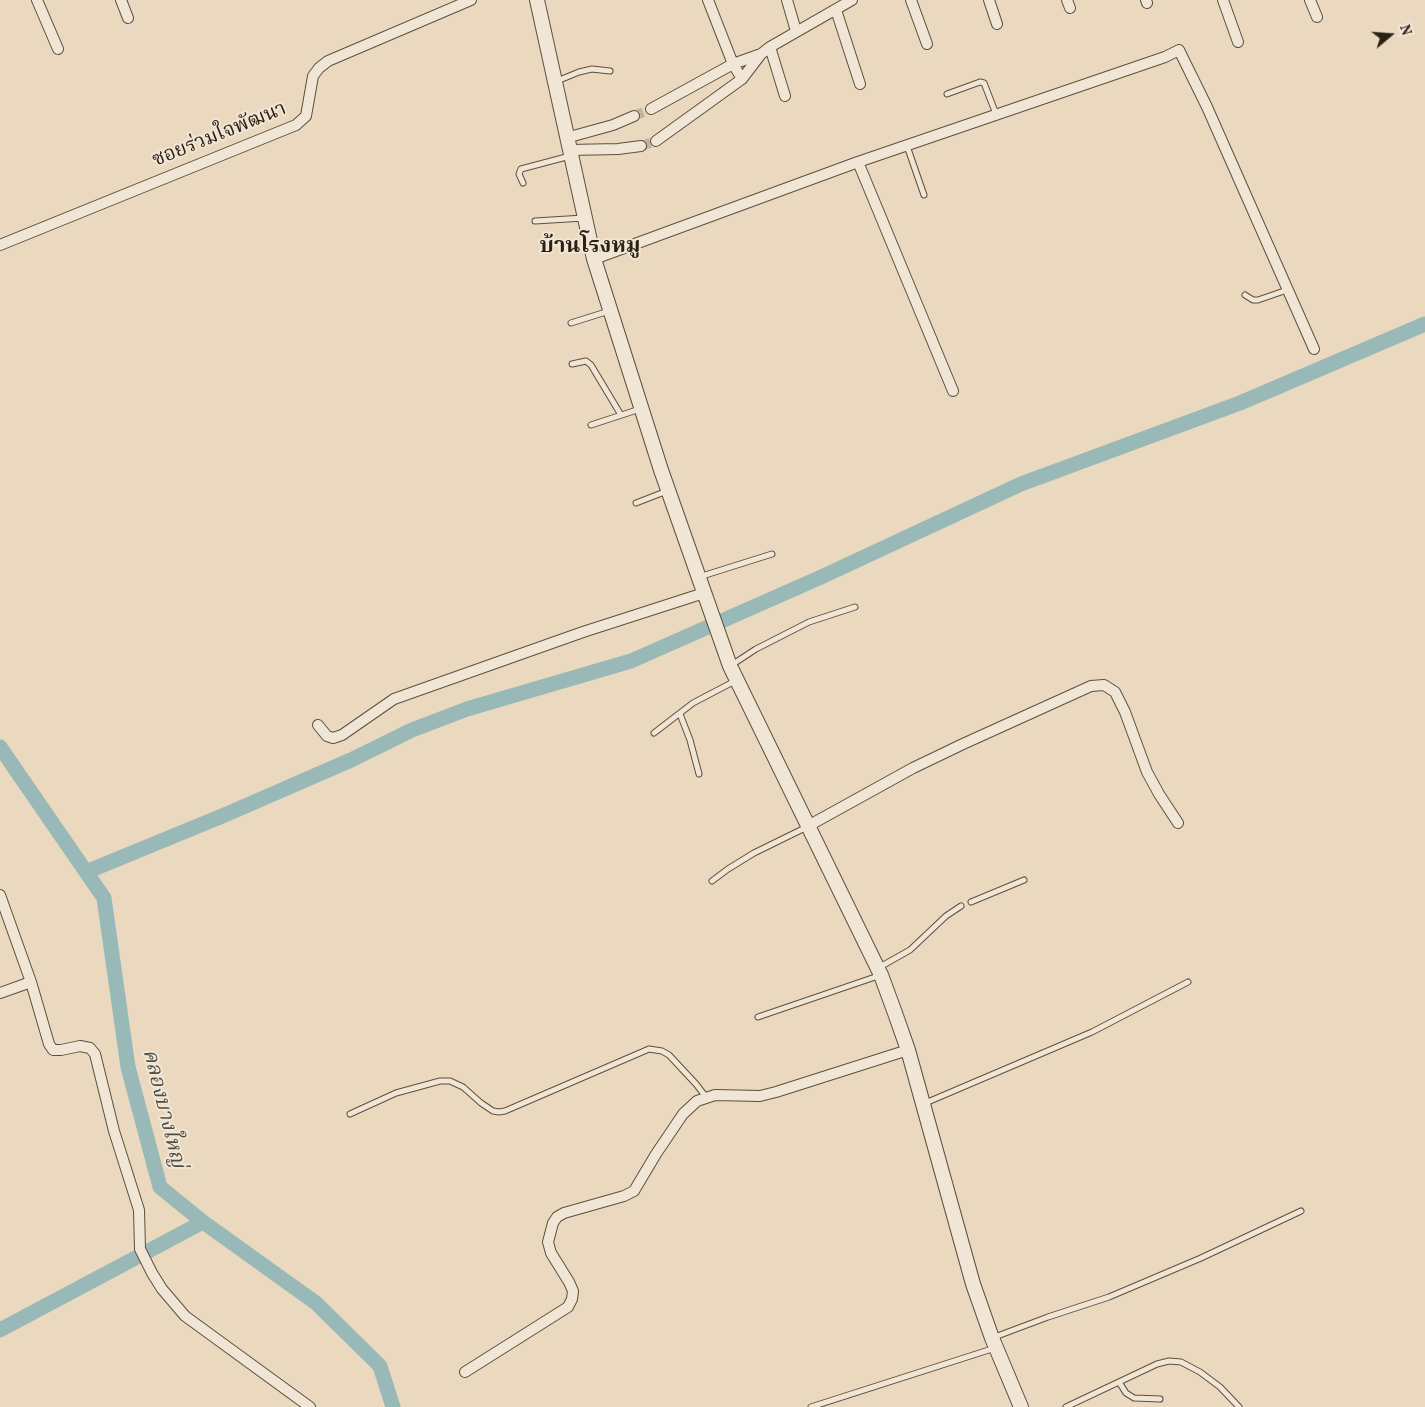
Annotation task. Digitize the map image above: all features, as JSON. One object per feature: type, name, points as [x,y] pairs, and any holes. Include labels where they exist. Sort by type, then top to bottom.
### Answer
[{"type":"street","points":[[37,0],[58,50]]},
{"type":"street","points":[[121,0],[128,18]]},
{"type":"street","name":"ซอยร่วมใจพัฒนา","points":[[0,245],[296,125],[306,116],[313,76],[328,61],[471,0]]},
{"type":"street","points":[[537,0],[568,148],[594,259],[668,490],[728,662],[879,972],[908,1050],[973,1284],[1019,1405]]},
{"type":"street","points":[[708,0],[733,64],[742,79]]},
{"type":"street","points":[[787,0],[796,31]]},
{"type":"street","points":[[656,141],[742,79],[761,54],[770,47],[852,0]]},
{"type":"street","points":[[911,0],[927,44]]},
{"type":"street","points":[[989,0],[996,24]]},
{"type":"street","points":[[1223,0],[1238,42]]},
{"type":"street","points":[[1310,0],[1317,17]]},
{"type":"street","points":[[836,10],[860,84]]},
{"type":"street","points":[[770,47],[785,96]]},
{"type":"street","points":[[594,259],[858,162],[1164,57],[1179,50],[1207,107],[1314,349]]},
{"type":"street","points":[[651,109],[733,64],[761,54]]},
{"type":"street","points":[[568,148],[634,116]]},
{"type":"street","points":[[568,148],[618,149],[641,146]]},
{"type":"street","points":[[858,162],[953,391]]},
{"type":"street","points":[[318,725],[327,736],[333,738],[342,735],[394,699],[583,632],[704,593]]},
{"type":"street","points":[[808,826],[913,768],[963,744],[1091,686],[1104,685],[1115,692],[1125,712],[1147,772],[1178,823]]},
{"type":"street","points":[[0,895],[53,1050],[80,1046],[90,1048],[95,1054],[114,1131],[139,1210],[140,1249],[152,1273],[185,1316],[310,1407]]},
{"type":"street","points":[[0,994],[31,982]]},
{"type":"street","points":[[465,1372],[568,1307],[573,1291],[548,1242],[553,1223],[564,1213],[624,1196],[634,1191],[683,1114],[697,1101],[715,1095],[740,1097],[768,1094],[908,1050]]},
{"type":"lane","points":[[554,82],[586,70],[610,71]]},
{"type":"lane","points":[[947,94],[980,82],[984,83],[996,114]]},
{"type":"lane","points":[[907,145],[924,195]]},
{"type":"lane","points":[[522,183],[519,174],[521,169],[568,148]]},
{"type":"lane","points":[[535,220],[584,218]]},
{"type":"lane","points":[[1246,295],[1253,300],[1258,300],[1288,289]]},
{"type":"lane","points":[[571,323],[610,310]]},
{"type":"lane","points":[[572,364],[586,361],[591,365],[621,415]]},
{"type":"lane","points":[[591,426],[641,409]]},
{"type":"lane","points":[[636,503],[668,490]]},
{"type":"lane","points":[[699,577],[772,554]]},
{"type":"lane","points":[[728,662],[809,622],[856,607]]},
{"type":"lane","points":[[654,733],[693,703],[737,680]]},
{"type":"lane","points":[[680,714],[690,740],[699,774]]},
{"type":"lane","points":[[712,881],[728,868],[754,853],[808,826]]},
{"type":"lane","points":[[971,902],[1024,880]]},
{"type":"lane","points":[[758,1017],[879,972],[910,950],[940,922],[962,906]]},
{"type":"lane","points":[[923,1104],[1092,1032],[1188,982]]},
{"type":"lane","points":[[350,1114],[396,1093],[440,1081],[450,1082],[463,1087],[493,1111],[505,1111],[649,1050],[662,1051],[668,1055],[706,1097]]},
{"type":"lane","points":[[811,1407],[994,1343],[1048,1317],[1108,1297],[1201,1258],[1302,1211]]},
{"type":"lane","points":[[1066,1407],[1157,1364],[1169,1361],[1181,1362],[1200,1372],[1220,1387],[1239,1407]]},
{"type":"lane","points":[[1118,1382],[1126,1393],[1134,1398],[1160,1398]]},
{"type":"waterway","points":[[86,872],[351,760],[412,730],[467,709],[631,661],[819,578],[1021,484],[1240,403],[1425,324]]},
{"type":"waterway","name":"คลองบางใหญ่","points":[[0,747],[104,898],[128,1067],[160,1187],[203,1222],[316,1303],[380,1366],[393,1407]]},
{"type":"waterway","points":[[0,1330],[203,1222]]},
{"type":"tunnel","points":[[634,116],[651,109]]},
{"type":"tunnel","points":[[641,146],[656,141]]},
{"type":"district","name":"บ้านโรงหมู","points":[[590,248]]}]
